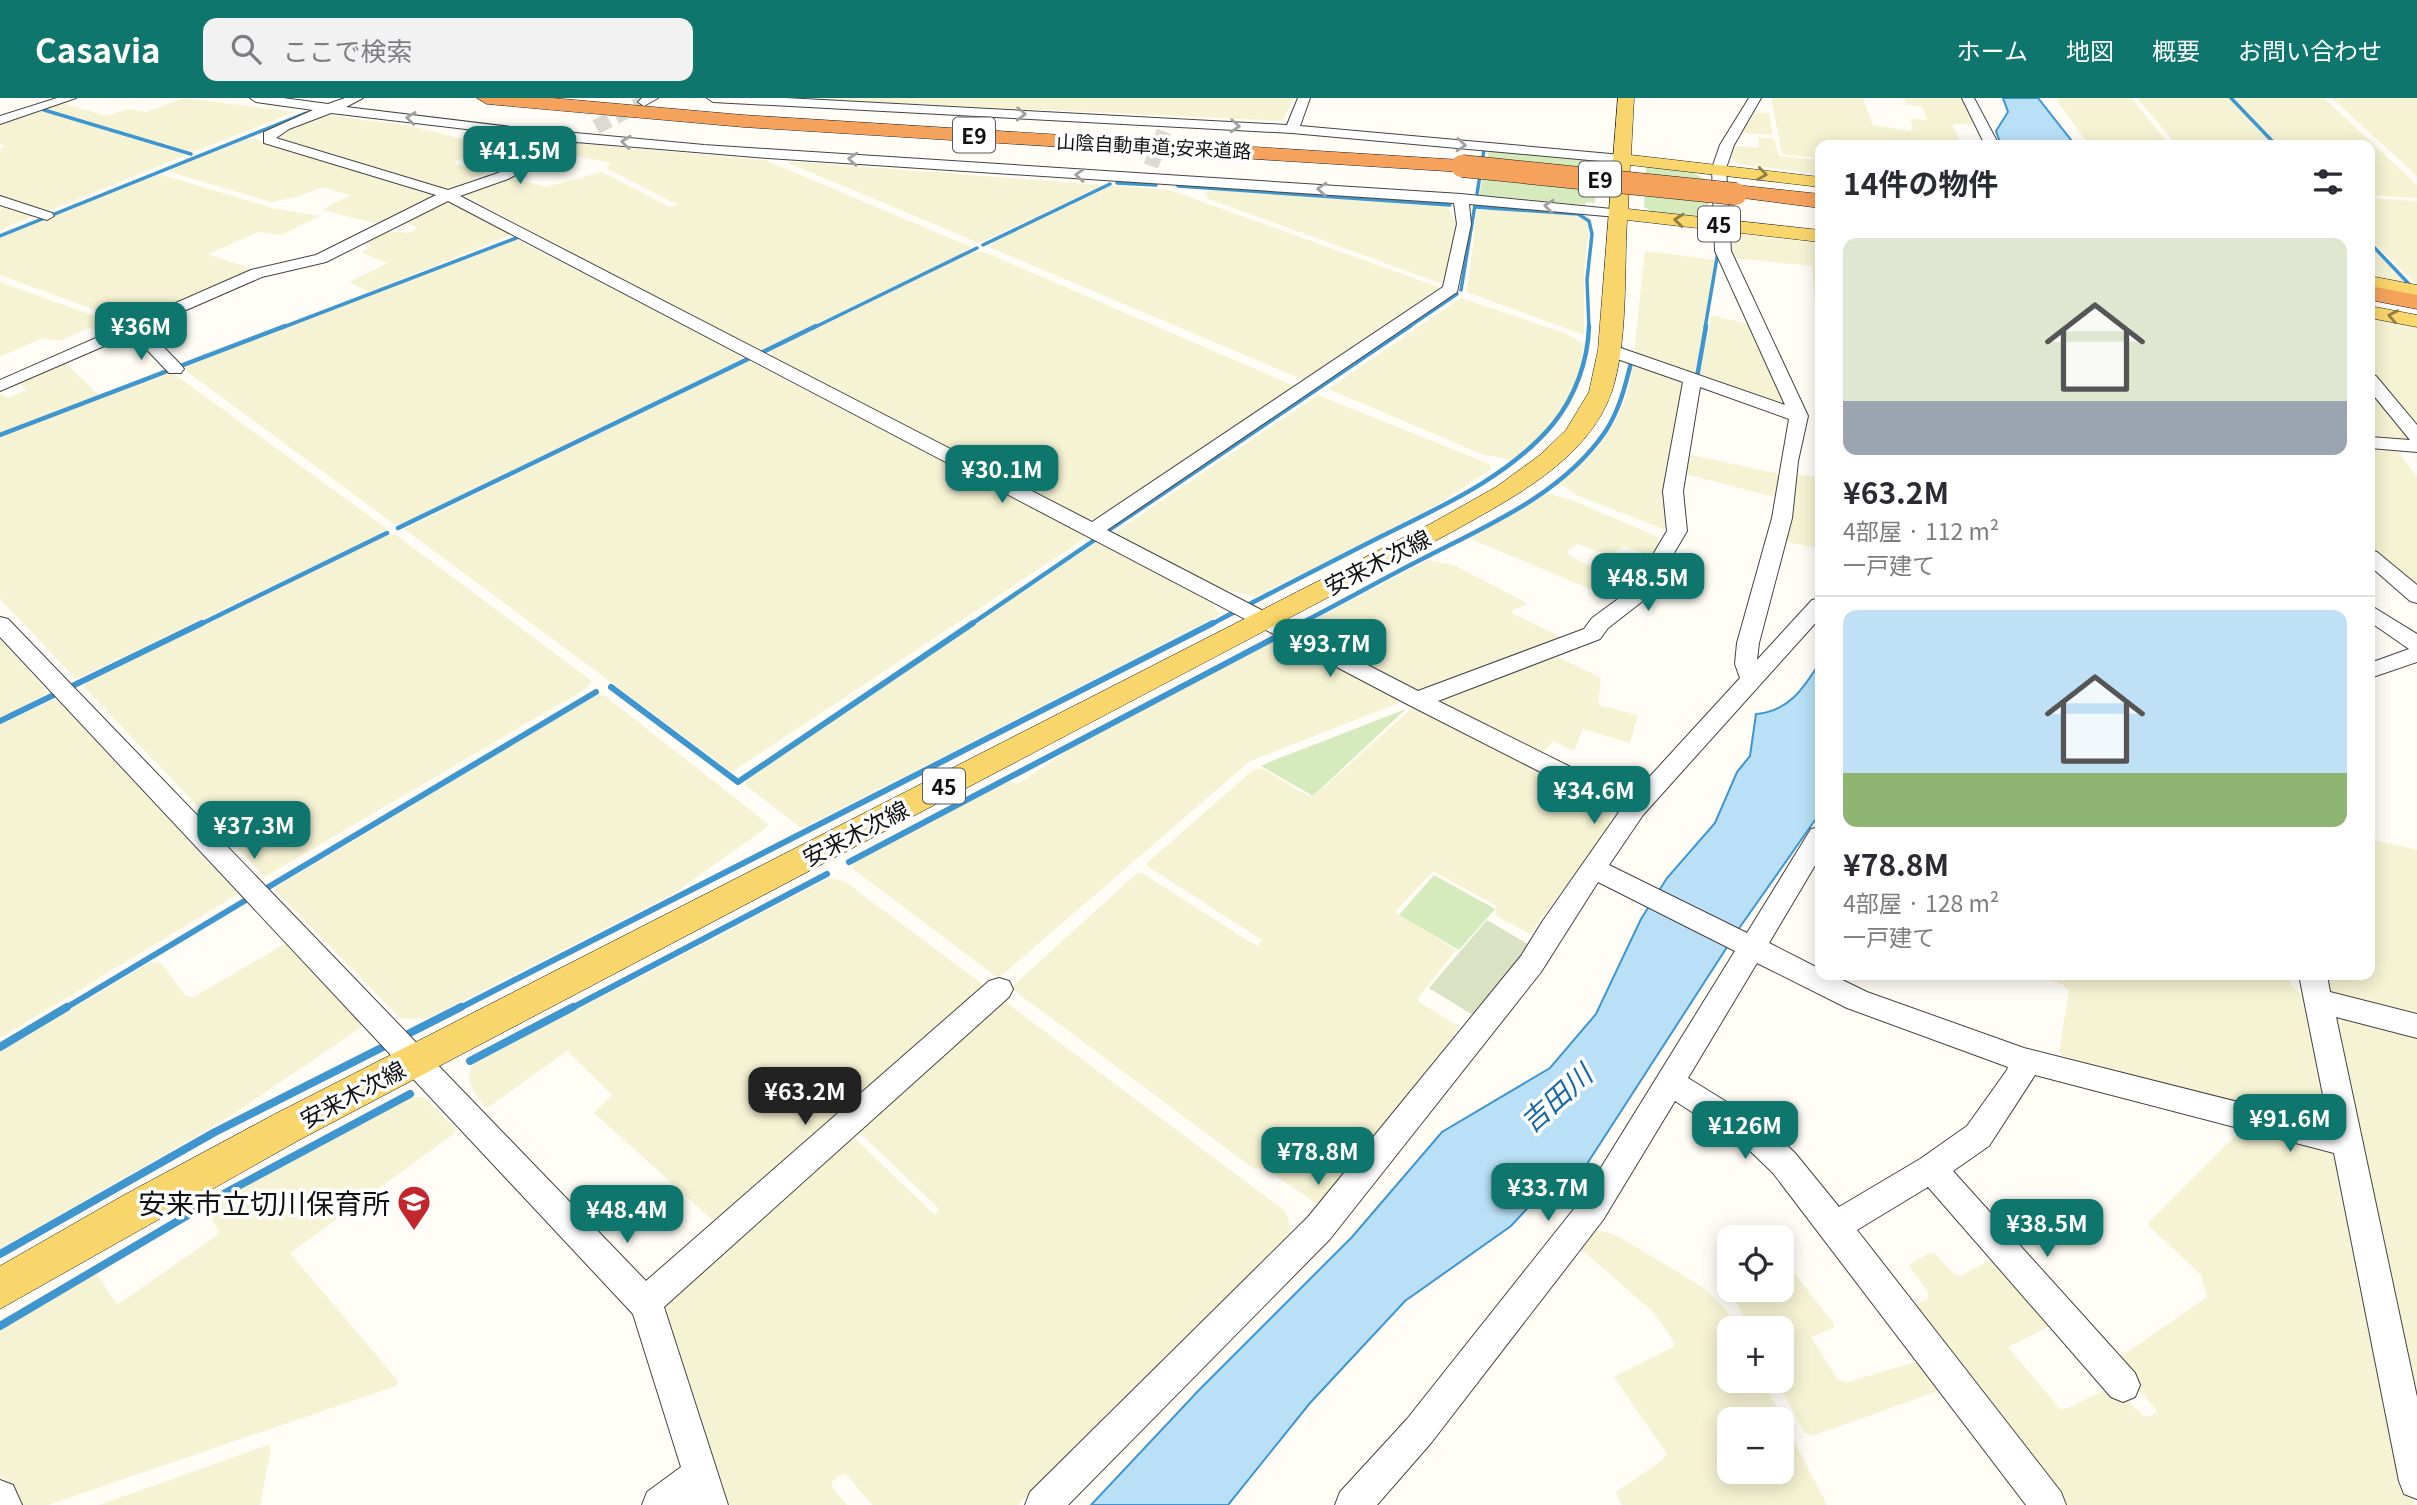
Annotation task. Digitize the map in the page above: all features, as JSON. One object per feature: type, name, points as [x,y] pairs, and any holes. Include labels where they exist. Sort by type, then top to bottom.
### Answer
[{"type":"highway","name":"山陰自動車道;安来道路","points":[[487,98],[743,121],[1463,164]]},
{"type":"highway","name":"山陰自動車道;安来道路","points":[[516,98],[829,124],[1463,164],[1815,202]]},
{"type":"highway","points":[[2375,292],[2417,300]]},
{"type":"main road","name":"安来木次線","points":[[0,1290],[219,1163],[1441,528],[1527,478],[1563,448],[1589,415],[1600,392],[1609,350],[1626,98]]},
{"type":"main road","points":[[1622,159],[1719,168],[1815,181]]},
{"type":"main road","name":"45","points":[[1617,213],[1815,235]]},
{"type":"main road","points":[[2375,283],[2417,292]]},
{"type":"main road","points":[[2375,313],[2417,321]]},
{"type":"street","points":[[0,118],[29,98]]},
{"type":"street","points":[[0,118],[70,98]]},
{"type":"street","points":[[256,98],[576,137],[767,154],[1150,173],[1617,213]]},
{"type":"street","points":[[357,98],[278,129],[269,135],[269,140],[410,181],[448,195],[1263,620],[1634,809]]},
{"type":"street","points":[[713,98],[1166,127],[1292,129],[1622,159]]},
{"type":"street","points":[[1292,129],[1304,98]]},
{"type":"street","points":[[1752,680],[1746,664],[1748,643],[1782,518],[1789,461],[1800,416],[1725,258],[1719,168],[1727,145],[1755,98]]},
{"type":"street","points":[[1968,98],[1990,140]]},
{"type":"street","points":[[0,386],[257,273],[321,259],[448,195],[503,176],[596,127]]},
{"type":"street","points":[[1094,530],[1451,289],[1464,224],[1461,198]]},
{"type":"street","points":[[0,200],[47,216]]},
{"type":"street","points":[[136,328],[175,369]]},
{"type":"street","points":[[1609,350],[1800,416]]},
{"type":"street","points":[[1418,700],[1592,634],[1600,623],[1641,592],[1677,531],[1673,491],[1693,377]]},
{"type":"street","points":[[2375,386],[2417,437]]},
{"type":"street","points":[[2375,443],[2417,446]]},
{"type":"street","points":[[2375,560],[2417,596]]},
{"type":"street","points":[[1043,1505],[1319,1228],[1531,964],[1551,929],[1599,871],[1634,809],[1815,611]]},
{"type":"street","points":[[2375,615],[2417,644]]},
{"type":"street","points":[[0,624],[249,890],[415,1060],[645,1303],[653,1320],[706,1490],[660,1505]]},
{"type":"street","points":[[2375,669],[2417,654]]},
{"type":"street","points":[[1353,1505],[1419,1431],[1592,1210],[1747,947],[1815,844]]},
{"type":"street","points":[[1599,871],[1815,980]]},
{"type":"street","points":[[1815,980],[1857,1000],[2024,1060],[2348,1143]]},
{"type":"street","points":[[2316,988],[2417,1026]]},
{"type":"street","points":[[2316,988],[2417,1481]]},
{"type":"street","points":[[645,1303],[999,989]]},
{"type":"street","points":[[1835,1226],[1931,1170],[1978,1136],[2021,1074],[2024,1060]]},
{"type":"street","points":[[1668,1081],[1758,1138],[1784,1163],[2048,1505]]},
{"type":"street","points":[[1931,1170],[2123,1385]]},
{"type":"street","points":[[0,1498],[4,1505]]},
{"type":"shaded area","points":[[184,98],[295,112],[193,152],[45,109],[63,103],[107,116],[127,109],[146,112]]},
{"type":"shaded area","points":[[792,98],[1293,98],[1284,119],[1280,121]]},
{"type":"shaded area","points":[[1771,98],[1863,98],[1873,125],[1909,131],[1913,129],[1910,119],[1928,120],[1922,107],[1906,104],[1904,98],[1963,98],[1977,124],[1952,124],[1960,140],[1815,140],[1815,158],[1782,153]]},
{"type":"shaded area","points":[[2055,98],[2131,98],[2166,140],[2085,140]]},
{"type":"shaded area","points":[[2137,98],[2229,98],[2268,140],[2173,140]]},
{"type":"shaded area","points":[[2234,98],[2324,98],[2369,140],[2274,140]]},
{"type":"shaded area","points":[[2332,98],[2417,98],[2417,176]]},
{"type":"shaded area","points":[[42,111],[186,155],[44,211],[0,196],[0,149],[5,146],[0,144],[0,125]]},
{"type":"shaded area","points":[[1755,112],[1769,113],[1773,135],[1742,133]]},
{"type":"shaded area","points":[[323,115],[406,125],[486,145],[453,163],[486,173],[455,187],[442,188],[275,136]]},
{"type":"shaded area","points":[[1758,137],[1774,139],[1779,156],[1815,160],[1815,174],[1740,164],[1728,157],[1733,146],[1759,147]]},
{"type":"shaded area","points":[[255,138],[272,147],[403,184],[435,196],[378,224],[322,210],[350,195],[322,187],[297,197],[271,202],[167,171],[246,139]]},
{"type":"shaded area","points":[[573,143],[765,160],[971,247],[970,250],[760,351],[464,196],[466,192],[508,177],[546,187],[602,172],[670,207],[678,205],[606,168],[611,163],[556,152]]},
{"type":"shaded area","points":[[2375,146],[2417,185],[2417,198],[2375,195]]},
{"type":"shaded area","points":[[786,162],[799,162],[1103,185],[979,243]]},
{"type":"shaded area","points":[[163,175],[272,208],[320,216],[281,235],[258,232],[208,254],[255,270],[133,324],[0,275],[0,238],[153,176]]},
{"type":"shaded area","points":[[1111,185],[1170,190],[1441,288],[1441,291],[1304,380],[991,248],[993,242]]},
{"type":"shaded area","points":[[1211,190],[1447,206],[1456,223],[1445,282],[1440,283],[1209,199],[1205,194]]},
{"type":"shaded area","points":[[2375,198],[2417,201],[2417,285],[2375,244]]},
{"type":"shaded area","points":[[0,203],[36,215],[0,230]]},
{"type":"shaded area","points":[[441,203],[454,204],[513,234],[370,292],[349,282],[388,263],[361,253],[372,246],[365,242],[386,231],[411,233],[418,227],[400,222]]},
{"type":"shaded area","points":[[1477,210],[1527,210],[1573,215],[1587,221],[1589,227],[1584,273],[1584,335],[1467,292]]},
{"type":"shaded area","points":[[1740,234],[1815,242],[1815,307],[1812,266],[1734,258],[1729,253],[1727,236]]},
{"type":"shaded area","points":[[515,239],[747,357],[401,524],[394,524],[182,368]]},
{"type":"shaded area","points":[[1645,251],[1717,260],[1695,372],[1688,373],[1634,352]]},
{"type":"shaded area","points":[[2375,251],[2402,280],[2375,277]]},
{"type":"shaded area","points":[[973,252],[984,252],[1297,387],[1097,519],[1087,519],[771,356],[771,350]]},
{"type":"shaded area","points":[[0,281],[127,328],[110,336],[89,328],[60,341],[43,338],[0,357]]},
{"type":"shaded area","points":[[1461,298],[1567,334],[1584,344],[1579,374],[1565,405],[1541,436],[1512,460],[1484,455],[1328,389]]},
{"type":"shaded area","points":[[1711,317],[1749,324],[1788,405],[1785,407],[1700,374]]},
{"type":"shaded area","points":[[2375,319],[2417,327],[2417,429],[2375,378]]},
{"type":"shaded area","points":[[63,361],[99,395],[0,433],[0,393],[8,398],[27,390],[18,382]]},
{"type":"shaded area","points":[[749,361],[1086,534],[1084,539],[732,772],[404,529]]},
{"type":"shaded area","points":[[1634,361],[1688,378],[1667,527],[1663,529],[1579,496],[1559,484],[1592,454],[1615,422],[1627,396]]},
{"type":"shaded area","points":[[173,373],[386,528],[384,533],[76,679],[0,599],[0,437]]},
{"type":"shaded area","points":[[1318,395],[1489,464],[1491,469],[1432,508],[1256,597],[1219,588],[1118,535],[1117,531]]},
{"type":"shaded area","points":[[2375,396],[2411,441],[2408,444],[2375,441]]},
{"type":"shaded area","points":[[2375,446],[2396,449],[2417,477],[2417,590],[2375,553]]},
{"type":"shaded area","points":[[1687,454],[1776,473],[1782,478],[1779,495],[1774,497],[1682,473]]},
{"type":"shaded area","points":[[1795,474],[1815,477],[1815,548],[1784,541]]},
{"type":"shaded area","points":[[1546,493],[1569,499],[1656,536],[1660,545],[1651,556],[1624,546],[1609,556],[1578,544],[1568,551],[1569,555],[1609,576],[1595,591],[1473,540],[1472,536]]},
{"type":"shaded area","points":[[388,535],[396,535],[592,681],[587,688],[265,877],[83,686],[88,681]]},
{"type":"shaded area","points":[[1096,542],[1210,601],[1220,615],[805,827],[800,827],[745,785],[746,779]]},
{"type":"shaded area","points":[[1428,560],[1454,565],[1525,602],[1526,605],[1512,610],[1512,613],[1561,637],[1560,639],[1419,691],[1312,637],[1308,623]]},
{"type":"shaded area","points":[[0,639],[49,693],[0,718]]},
{"type":"shaded area","points":[[1278,639],[1395,697],[1399,703],[1250,761],[1001,976],[995,976],[853,869],[852,864],[1006,781],[1018,784],[1073,747]]},
{"type":"shaded area","points":[[1556,656],[1601,678],[1598,705],[1638,715],[1630,743],[1583,729],[1574,751],[1554,741],[1542,753],[1438,703],[1438,699]]},
{"type":"shaded area","points":[[604,695],[768,824],[766,828],[673,894],[433,1016],[422,1019],[400,1018],[276,891],[276,887],[595,696]]},
{"type":"shaded area","points":[[56,699],[238,894],[0,1038],[0,724]]},
{"type":"shaded area","points":[[1413,707],[1532,765],[1594,800],[1610,813],[1610,826],[1530,934],[1495,915],[1496,906],[1433,871],[1395,912],[1456,950],[1418,998],[1419,1002],[1458,1026],[1458,1030],[1319,1205],[1264,1168],[1254,1169],[1012,989],[1137,873],[1142,873],[1258,947],[1262,940],[1147,866],[1147,863],[1253,770],[1262,768],[1308,796],[1314,796]]},
{"type":"shaded area","points":[[2375,840],[2417,850],[2417,1020],[2331,998],[2322,980],[2375,980]]},
{"type":"shaded area","points":[[829,878],[844,881],[985,986],[717,1224],[594,1113],[612,1095],[567,1051],[486,1109],[473,1090],[468,1077],[473,1064]]},
{"type":"shaded area","points":[[286,943],[362,1023],[359,1029],[226,1119],[0,1249],[0,1051],[151,962],[161,963],[186,996],[194,997]]},
{"type":"shaded area","points":[[2048,980],[2291,980],[2291,985],[2313,1006],[2338,1128],[2066,1059],[2059,1052],[2069,991],[2063,985]]},
{"type":"shaded area","points":[[1004,1001],[1285,1211],[1291,1228],[1289,1236],[1018,1505],[872,1505],[846,1474],[842,1474],[832,1482],[832,1487],[847,1505],[724,1505],[664,1306],[851,1135],[935,1215],[939,1209],[857,1130]]},
{"type":"shaded area","points":[[2331,1008],[2417,1029],[2417,1437]]},
{"type":"shaded area","points":[[407,1097],[424,1097],[456,1129],[455,1133],[290,1253],[398,1381],[396,1386],[48,1505],[18,1505],[0,1473],[0,1330],[92,1273],[96,1273],[116,1303],[120,1303],[216,1236],[219,1231],[204,1208]]},
{"type":"shaded area","points":[[2243,1128],[2342,1154],[2414,1505],[2060,1505],[1912,1307],[1929,1298],[1928,1292],[1909,1265],[1929,1253],[1935,1254],[1955,1275],[1960,1276],[1996,1257],[2056,1323],[2008,1347],[2060,1409],[2066,1409],[2113,1386],[2142,1415],[2149,1417],[2156,1413],[2156,1409],[2122,1372],[2119,1358],[2207,1297],[2201,1275],[2149,1226],[2149,1222]]},
{"type":"shaded area","points":[[1593,1230],[1614,1234],[1701,1286],[1725,1308],[1729,1316],[1717,1316],[1717,1393],[1769,1393],[1776,1407],[1717,1407],[1717,1484],[1794,1484],[1794,1441],[1827,1505],[1621,1505],[1616,1492],[1664,1459],[1667,1454],[1614,1377],[1673,1347],[1675,1343],[1652,1311],[1582,1250],[1581,1245]]},
{"type":"shaded area","points":[[1794,1273],[1834,1324],[1833,1328],[1811,1337],[1837,1378],[1845,1383],[1922,1360],[1944,1389],[1812,1436],[1804,1432],[1794,1413],[1794,1407],[1791,1407],[1783,1393],[1794,1393],[1794,1316],[1743,1316],[1736,1302],[1794,1302]]},
{"type":"shaded area","points":[[268,1445],[271,1449],[260,1505],[99,1505]]},
{"type":"green space","points":[[1489,150],[1588,159],[1598,163],[1595,203],[1586,202],[1585,205],[1479,195]]},
{"type":"green space","points":[[1646,167],[1686,169],[1707,180],[1709,213],[1690,217],[1649,213],[1649,209],[1644,208]]},
{"type":"green space","points":[[1406,709],[1313,796],[1261,766],[1272,761]]},
{"type":"green space","points":[[1434,875],[1495,909],[1459,950],[1399,915]]},
{"type":"green space","points":[[1487,920],[1533,947],[1476,1017],[1429,988]]},
{"type":"water","points":[[2003,98],[2038,98],[2071,140],[1999,140],[1996,131],[2008,112]]},
{"type":"water","name":"吉田川","points":[[1815,670],[1815,820],[1740,927],[1585,1167],[1549,1185],[1511,1226],[1405,1301],[1310,1403],[1228,1505],[1091,1505],[1199,1390],[1352,1237],[1442,1132],[1550,1068],[1596,1014],[1641,919],[1667,878],[1715,823],[1737,772],[1750,756],[1756,714],[1786,704]]},
{"type":"waterway","points":[[2231,98],[2271,140]]},
{"type":"waterway","points":[[44,110],[191,154]]},
{"type":"waterway","points":[[0,236],[306,113]]},
{"type":"waterway","points":[[1477,194],[1484,150]]},
{"type":"waterway","points":[[1117,183],[1156,185]]},
{"type":"waterway","points":[[983,245],[1110,184]]},
{"type":"waterway","points":[[1178,186],[1450,205]]},
{"type":"waterway","points":[[1461,290],[1475,205]]},
{"type":"waterway","points":[[1475,207],[1578,214],[1589,221],[1592,234],[1587,280],[1589,327]]},
{"type":"waterway","points":[[281,328],[524,235]]},
{"type":"waterway","points":[[813,328],[977,248]]},
{"type":"waterway","points":[[2375,248],[2409,284]]},
{"type":"waterway","points":[[1705,328],[1718,252]]},
{"type":"waterway","points":[[1407,328],[1457,294]]},
{"type":"waterway","points":[[0,435],[285,326]]},
{"type":"waterway","points":[[761,353],[816,326]]},
{"type":"waterway","points":[[1109,530],[1410,326]]},
{"type":"waterway","points":[[1697,377],[1706,326]]},
{"type":"waterway","points":[[1210,625],[1450,502],[1516,460],[1553,424],[1568,402],[1583,365],[1589,327]]},
{"type":"waterway","points":[[398,528],[748,359]]},
{"type":"waterway","points":[[1305,621],[1501,519],[1547,490],[1588,454],[1605,432],[1618,407],[1631,363]]},
{"type":"waterway","points":[[199,625],[387,533]]},
{"type":"waterway","points":[[970,625],[1096,539]]},
{"type":"waterway","points":[[0,721],[202,623]]},
{"type":"waterway","points":[[611,687],[738,782],[973,623]]},
{"type":"waterway","points":[[458,1009],[1213,623]]},
{"type":"waterway","points":[[849,862],[1276,637]]},
{"type":"waterway","points":[[260,892],[596,692]]},
{"type":"waterway","points":[[570,1009],[827,874]]},
{"type":"waterway","points":[[64,1009],[251,897]]},
{"type":"waterway","points":[[0,1047],[67,1007]]},
{"type":"waterway","points":[[402,1037],[461,1007]]},
{"type":"waterway","points":[[470,1061],[573,1007]]},
{"type":"waterway","points":[[0,1254],[215,1132],[389,1044]]},
{"type":"waterway","points":[[0,1326],[227,1192],[410,1094]]},
{"type":"tunnel","points":[[596,127],[644,102]]},
{"type":"tunnel","points":[[1151,166],[1164,131]]},
{"type":"place","name":"安来市立切川保育所","points":[[414,1232]]}]
